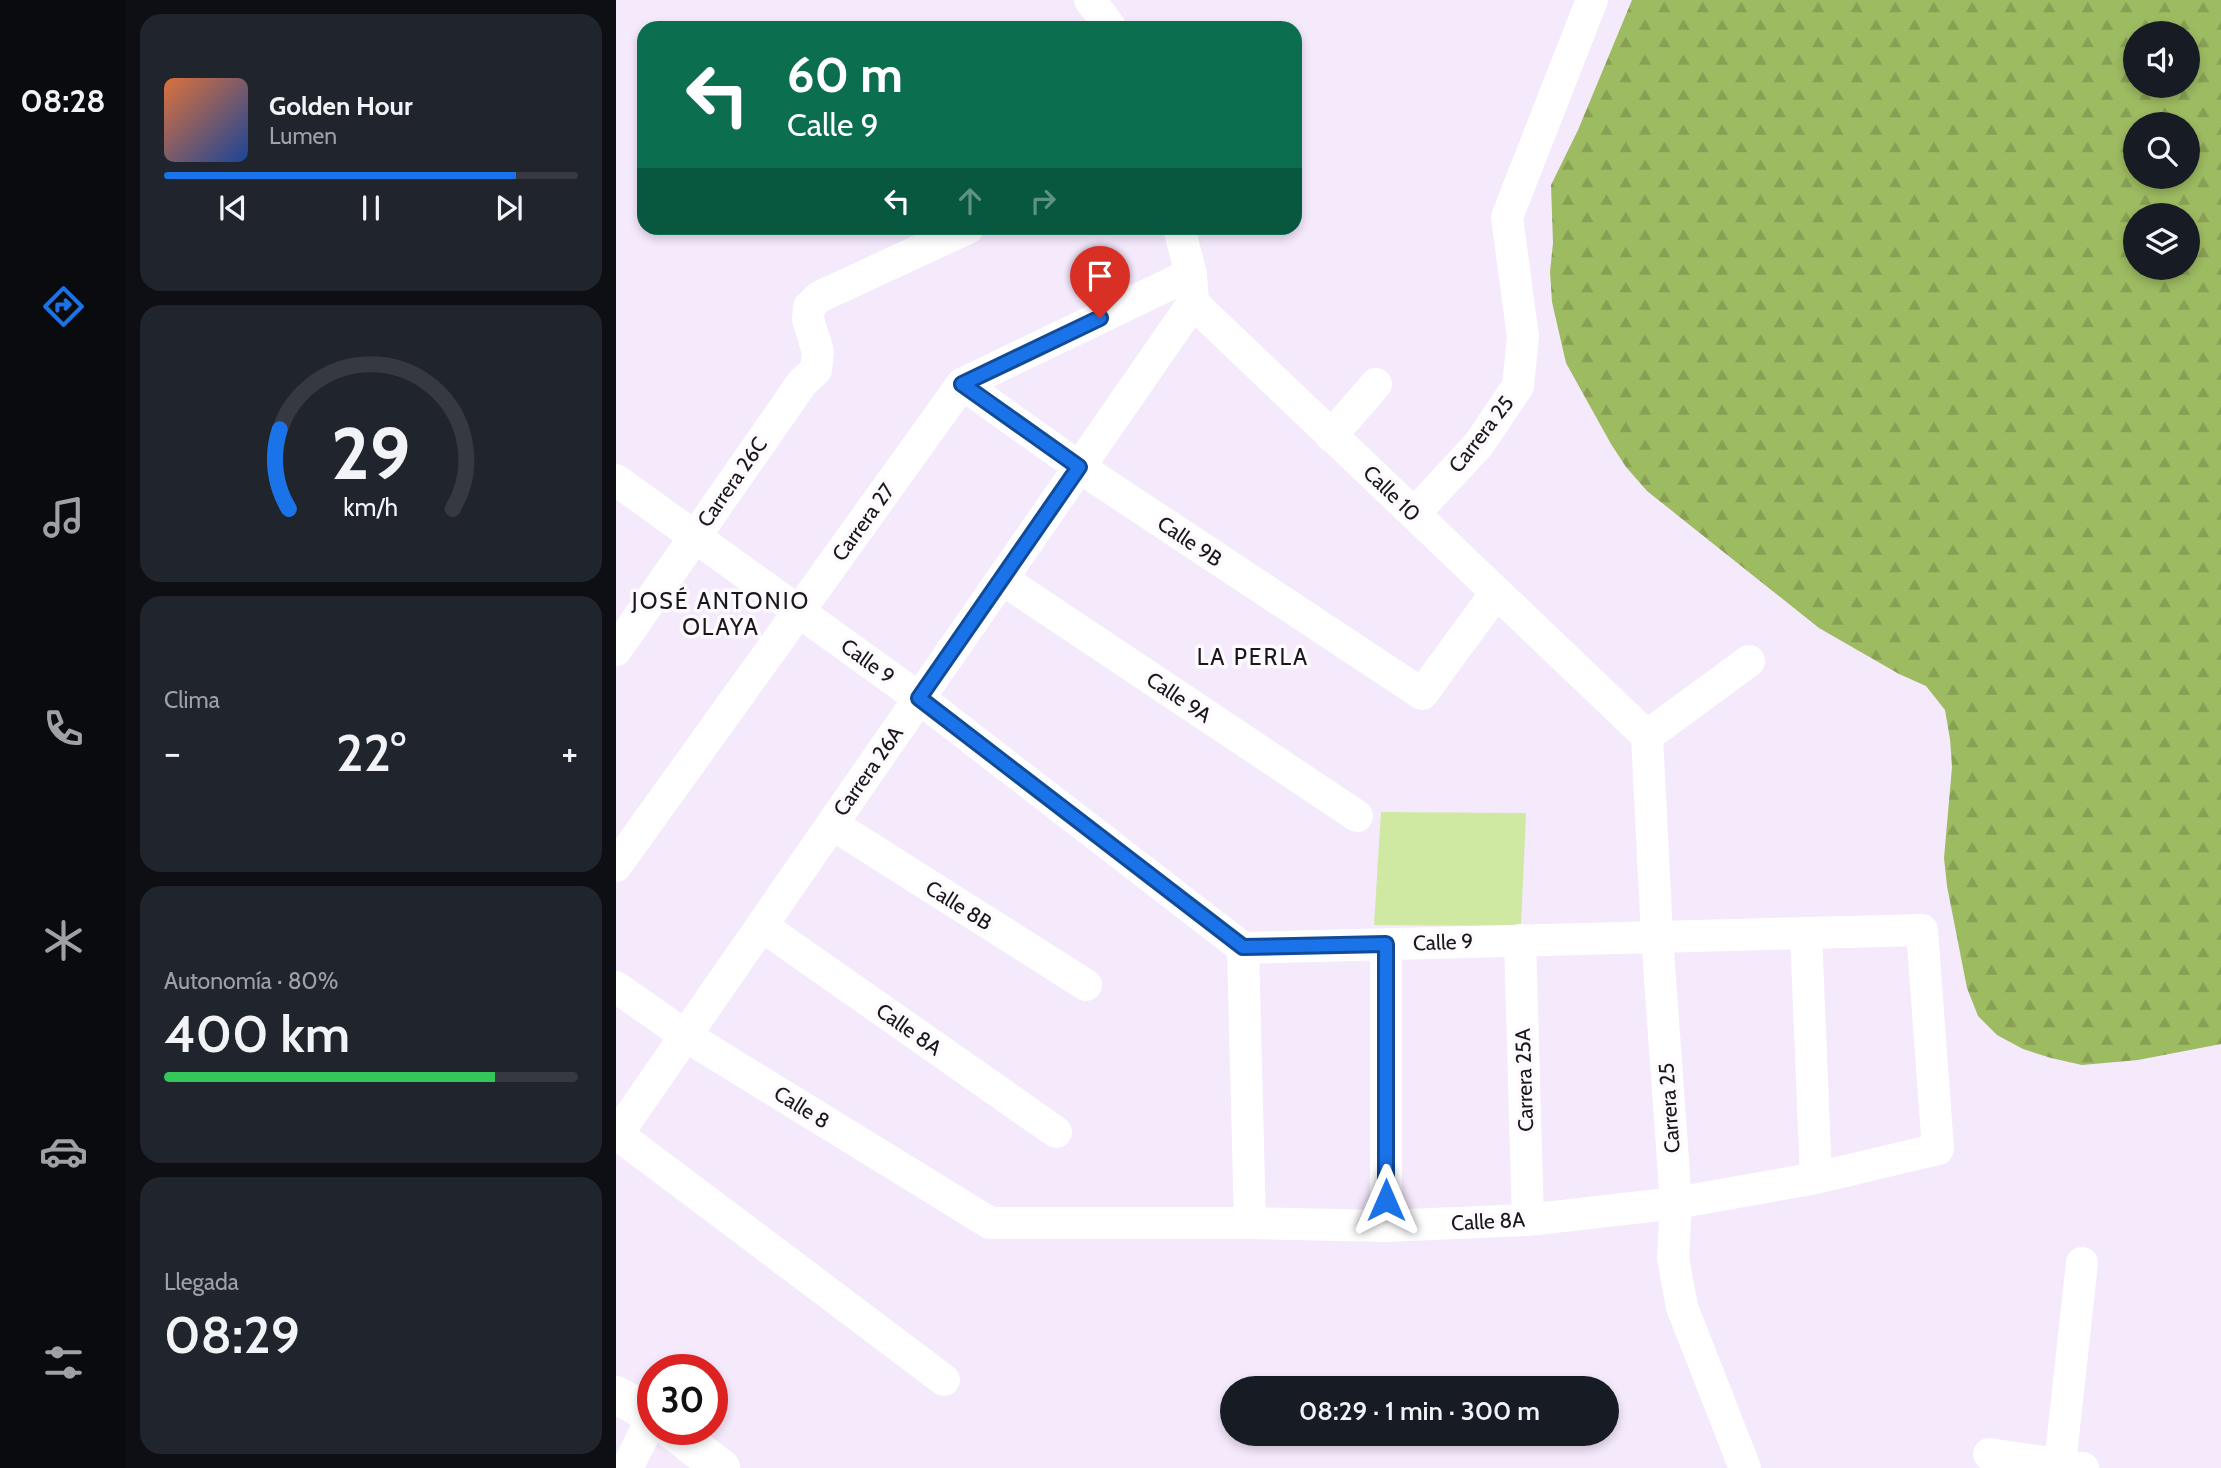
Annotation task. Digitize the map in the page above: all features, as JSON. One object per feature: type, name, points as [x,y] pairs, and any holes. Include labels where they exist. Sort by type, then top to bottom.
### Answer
[{"type":"main road","points":[[616,1395],[637,1407]]},
{"type":"main road","points":[[691,1445],[721,1468]]},
{"type":"street","points":[[1090,0],[1106,21]]},
{"type":"street","name":"Carrera 25","points":[[1414,514],[1479,444],[1518,386],[1523,337],[1507,217],[1592,0]]},
{"type":"street","name":"Carrera 26C","points":[[616,650],[802,383],[816,370],[818,352],[808,319],[809,307],[819,298],[953,235]]},
{"type":"street","points":[[1180,235],[1192,289]]},
{"type":"street","name":"Calle 10","points":[[1192,289],[1331,436],[1647,736]]},
{"type":"street","name":"Carrera 27","points":[[616,866],[962,384],[1192,289]]},
{"type":"street","name":"Carrera 26A","points":[[621,1120],[686,1036],[1079,467],[1192,289]]},
{"type":"street","name":"Calle 9B","points":[[962,384],[1079,467],[1422,694],[1496,593]]},
{"type":"street","points":[[1331,436],[1376,384]]},
{"type":"street","name":"Calle 9","points":[[616,480],[919,698],[1243,947],[1922,930],[1938,1149]]},
{"type":"street","name":"Calle 9A","points":[[1002,579],[1357,816]]},
{"type":"street","points":[[1647,736],[1749,661]]},
{"type":"street","name":"Carrera 25","points":[[1647,736],[1657,936],[1676,1203],[1673,1258],[1682,1307],[1745,1468]]},
{"type":"street","name":"Calle 8B","points":[[832,824],[1086,985]]},
{"type":"street","name":"Calle 8A","points":[[762,926],[1056,1132]]},
{"type":"street","points":[[1806,933],[1816,1178]]},
{"type":"street","name":"Carrera 25A","points":[[1520,940],[1528,1220]]},
{"type":"street","points":[[1386,944],[1386,1226]]},
{"type":"street","points":[[1243,947],[1250,1223]]},
{"type":"street","name":"Calle 8","points":[[616,987],[686,1036],[990,1223]]},
{"type":"street","points":[[621,1120],[944,1380]]},
{"type":"street","name":"Calle 8A","points":[[990,1223],[1386,1226],[1528,1220],[1676,1203],[1816,1178],[1938,1149]]},
{"type":"street","points":[[1989,1454],[2072,1466],[2082,1263]]},
{"type":"street","points":[[627,1468],[638,1445]]},
{"type":"green space","points":[[1632,0],[2221,0],[2221,1044],[2138,1060],[2082,1065],[2023,1049],[1997,1035],[1978,1016],[1967,988],[1947,886],[1944,858],[1952,767],[1945,710],[1926,686],[1899,674],[1819,628],[1647,491],[1626,467],[1566,363],[1552,302],[1551,185],[1578,130]]},
{"type":"green space","points":[[1381,812],[1526,813],[1521,926],[1374,925]]},
{"type":"district","name":"JOSÉ ANTONIO OLAYA","points":[[721,614]]},
{"type":"district","name":"LA PERLA","points":[[1253,657]]},
{"type":"route","points":[[1100,318],[962,384],[1079,467],[919,698],[1243,947],[1386,944],[1386,1200]]}]
